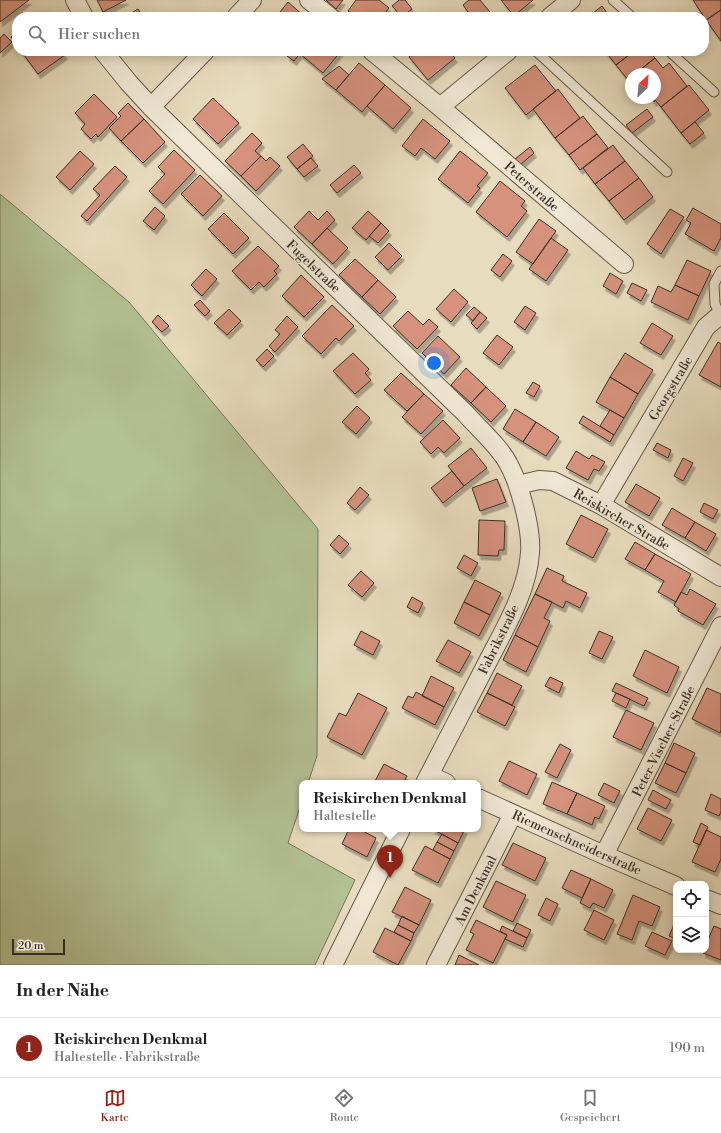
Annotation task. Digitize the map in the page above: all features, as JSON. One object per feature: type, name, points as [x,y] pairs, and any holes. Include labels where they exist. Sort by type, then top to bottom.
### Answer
[{"type":"street","points":[[75,0],[81,12]]},
{"type":"street","points":[[241,12],[252,0]]},
{"type":"street","points":[[309,0],[324,12]]},
{"type":"street","points":[[556,12],[571,0]]},
{"type":"street","name":"Fugelstraße","points":[[108,56],[129,83],[151,107],[466,414],[494,444],[509,464],[518,485]]},
{"type":"street","points":[[151,107],[200,56]]},
{"type":"street","name":"Peterstraße","points":[[378,56],[624,264]]},
{"type":"street","points":[[440,107],[502,56]]},
{"type":"street","name":"Georgstraße","points":[[601,505],[706,327],[720,315]]},
{"type":"street","name":"Reiskircher Straße","points":[[518,485],[539,480],[553,481],[601,505],[721,577]]},
{"type":"street","name":"Fabrikstraße","points":[[427,779],[510,618],[524,586],[530,552],[529,532],[518,485]]},
{"type":"street","name":"Peter-Vischer-Straße","points":[[604,855],[721,626]]},
{"type":"street","name":"Riemenschneiderstraße","points":[[481,799],[673,885]]},
{"type":"street","name":"Am Denkmal","points":[[436,965],[513,814]]},
{"type":"street","points":[[333,965],[400,832]]},
{"type":"street","points":[[709,900],[721,905]]},
{"type":"lane","points":[[613,0],[626,12]]},
{"type":"lane","points":[[541,56],[668,172]]},
{"type":"lane","points":[[674,56],[714,92]]},
{"type":"lane","name":"Georgstraße","points":[[720,315],[715,304],[714,284],[721,271]]},
{"type":"green space","points":[[0,194],[129,302],[318,529],[317,756],[309,780],[299,780],[299,810],[288,843],[355,880],[315,965],[0,965]]},
{"type":"building","points":[[0,0],[29,0],[12,12],[0,22]]},
{"type":"building","points":[[97,0],[126,0],[103,12]]},
{"type":"building","points":[[326,0],[343,0],[336,9]]},
{"type":"building","points":[[356,0],[379,0],[389,8],[386,12],[348,11]]},
{"type":"building","points":[[399,0],[405,0],[412,9],[408,12],[397,12],[392,6]]},
{"type":"building","points":[[469,0],[480,0],[490,12],[468,12],[463,5]]},
{"type":"building","points":[[501,0],[533,0],[519,12],[511,12]]},
{"type":"building","points":[[693,0],[721,0],[721,10],[709,18],[709,12],[701,12]]},
{"type":"building","points":[[288,2],[299,12],[280,12]]},
{"type":"building","points":[[602,6],[606,12],[594,12]]},
{"type":"building","points":[[138,9],[140,12],[133,12]]},
{"type":"building","points":[[721,10],[721,41],[709,24],[709,18]]},
{"type":"building","points":[[4,34],[12,42],[0,53],[0,38]]},
{"type":"building","points":[[25,56],[64,56],[38,74]]},
{"type":"building","points":[[287,56],[298,56],[294,61]]},
{"type":"building","points":[[302,56],[337,56],[323,73]]},
{"type":"building","points":[[453,56],[455,58],[428,80],[409,57]]},
{"type":"building","points":[[609,56],[628,56],[616,65]]},
{"type":"building","points":[[628,56],[653,56],[655,58],[642,68],[625,68],[625,76],[616,65]]},
{"type":"building","points":[[655,58],[663,68],[669,63],[687,86],[661,107],[658,104],[661,104],[661,68],[642,68]]},
{"type":"building","points":[[359,63],[385,85],[362,112],[336,90]]},
{"type":"building","points":[[535,65],[556,91],[526,115],[505,88]]},
{"type":"building","points":[[339,66],[349,75],[336,90],[322,79]]},
{"type":"building","points":[[385,85],[411,108],[393,129],[367,106]]},
{"type":"building","points":[[689,85],[709,110],[681,133],[661,107]]},
{"type":"building","points":[[558,89],[580,118],[555,138],[533,109]]},
{"type":"building","points":[[94,94],[117,117],[98,137],[96,134],[91,139],[81,129],[85,124],[75,113]]},
{"type":"building","points":[[213,98],[239,123],[218,144],[193,119]]},
{"type":"building","points":[[128,103],[144,119],[121,141],[109,128],[121,116],[118,113]]},
{"type":"building","points":[[647,109],[653,117],[632,133],[626,125]]},
{"type":"building","points":[[583,116],[597,134],[569,155],[555,138]]},
{"type":"building","points":[[144,119],[165,142],[143,163],[121,141]]},
{"type":"building","points":[[423,119],[450,141],[435,159],[421,148],[415,156],[402,146]]},
{"type":"building","points":[[695,122],[704,133],[690,144],[681,133]]},
{"type":"building","points":[[252,133],[262,143],[255,151],[261,156],[241,176],[225,161]]},
{"type":"building","points":[[597,134],[608,148],[580,170],[569,155]]},
{"type":"building","points":[[303,144],[313,156],[297,169],[287,157]]},
{"type":"building","points":[[613,145],[625,161],[595,184],[583,168]]},
{"type":"building","points":[[530,147],[534,153],[520,165],[515,159]]},
{"type":"building","points":[[174,150],[195,170],[163,204],[149,191],[165,174],[158,167]]},
{"type":"building","points":[[80,151],[94,164],[70,190],[56,177]]},
{"type":"building","points":[[460,151],[488,173],[477,186],[480,188],[468,203],[438,179]]},
{"type":"building","points":[[261,156],[266,161],[270,157],[280,166],[256,191],[241,176]]},
{"type":"building","points":[[311,158],[318,166],[304,177],[297,169]]},
{"type":"building","points":[[625,161],[639,178],[609,201],[595,184]]},
{"type":"building","points":[[354,165],[361,173],[337,193],[330,185]]},
{"type":"building","points":[[115,166],[127,177],[87,221],[81,216],[100,195],[93,189]]},
{"type":"building","points":[[200,175],[222,196],[203,216],[181,194]]},
{"type":"building","points":[[639,178],[653,197],[624,220],[609,201]]},
{"type":"building","points":[[500,181],[525,201],[521,206],[527,211],[507,237],[476,212]]},
{"type":"building","points":[[155,207],[165,216],[154,230],[143,221]]},
{"type":"building","points":[[693,208],[721,224],[721,238],[714,251],[685,234],[691,223],[686,220]]},
{"type":"building","points":[[670,209],[684,217],[661,254],[647,244]]},
{"type":"building","points":[[309,211],[318,220],[327,211],[335,220],[312,244],[294,227]]},
{"type":"building","points":[[368,211],[381,223],[366,240],[352,228]]},
{"type":"building","points":[[224,213],[249,238],[233,254],[208,229]]},
{"type":"building","points":[[539,219],[556,231],[533,264],[516,252]]},
{"type":"building","points":[[381,223],[389,231],[378,243],[369,236]]},
{"type":"building","points":[[327,228],[348,248],[333,264],[312,244]]},
{"type":"building","points":[[551,238],[568,250],[546,281],[529,269]]},
{"type":"building","points":[[389,243],[402,256],[388,270],[375,257]]},
{"type":"building","points":[[258,246],[279,266],[274,271],[277,274],[264,287],[259,282],[251,290],[232,271]]},
{"type":"building","points":[[503,254],[512,261],[500,277],[491,270]]},
{"type":"building","points":[[355,259],[378,280],[362,297],[339,275]]},
{"type":"building","points":[[687,260],[711,271],[699,296],[675,285]]},
{"type":"building","points":[[206,269],[217,279],[202,296],[191,285]]},
{"type":"building","points":[[610,273],[623,281],[616,294],[603,286]]},
{"type":"building","points":[[301,275],[324,297],[304,317],[282,296]]},
{"type":"building","points":[[378,280],[396,297],[380,314],[362,297]]},
{"type":"building","points":[[632,283],[647,290],[641,301],[627,293]]},
{"type":"building","points":[[675,285],[699,296],[688,320],[651,302],[658,286],[671,292]]},
{"type":"building","points":[[454,289],[468,302],[451,322],[436,309]]},
{"type":"building","points":[[200,300],[210,311],[205,316],[194,305]]},
{"type":"building","points":[[332,305],[354,326],[339,341],[336,338],[321,354],[302,336]]},
{"type":"building","points":[[525,306],[536,313],[525,330],[514,322]]},
{"type":"building","points":[[474,307],[480,312],[473,321],[466,315]]},
{"type":"building","points":[[229,309],[241,321],[227,335],[214,323]]},
{"type":"building","points":[[408,311],[423,325],[429,319],[438,327],[417,349],[393,326]]},
{"type":"building","points":[[480,312],[487,318],[477,329],[471,323]]},
{"type":"building","points":[[158,315],[169,326],[162,332],[152,322]]},
{"type":"building","points":[[287,316],[298,327],[275,352],[269,346],[280,334],[275,330]]},
{"type":"building","points":[[652,323],[673,336],[661,355],[640,343]]},
{"type":"building","points":[[497,335],[513,347],[499,365],[483,353]]},
{"type":"building","points":[[438,336],[460,357],[444,374],[422,353]]},
{"type":"building","points":[[718,342],[721,344],[721,387],[699,375]]},
{"type":"building","points":[[267,349],[274,356],[263,367],[256,360]]},
{"type":"building","points":[[353,353],[369,369],[365,373],[371,380],[355,394],[333,371]]},
{"type":"building","points":[[625,353],[653,370],[638,394],[610,377]]},
{"type":"building","points":[[466,368],[486,387],[471,403],[451,385]]},
{"type":"building","points":[[401,373],[424,394],[407,411],[384,390]]},
{"type":"building","points":[[610,377],[638,394],[624,418],[596,402]]},
{"type":"building","points":[[533,382],[540,386],[534,397],[526,393]]},
{"type":"building","points":[[486,387],[506,406],[491,422],[471,403]]},
{"type":"building","points":[[424,394],[443,411],[421,434],[402,417]]},
{"type":"building","points":[[357,406],[370,418],[356,434],[342,422]]},
{"type":"building","points":[[515,409],[536,422],[523,442],[503,429]]},
{"type":"building","points":[[610,410],[624,418],[614,435],[600,426]]},
{"type":"building","points":[[583,416],[614,435],[610,442],[579,423]]},
{"type":"building","points":[[443,420],[460,438],[444,453],[438,447],[431,454],[420,442]]},
{"type":"building","points":[[536,422],[559,437],[546,456],[523,442]]},
{"type":"building","points":[[657,443],[671,450],[668,458],[653,450]]},
{"type":"building","points":[[471,448],[487,468],[464,486],[448,466]]},
{"type":"building","points":[[576,451],[589,459],[592,455],[605,462],[599,471],[594,469],[588,480],[566,468]]},
{"type":"building","points":[[683,458],[693,463],[683,481],[674,476]]},
{"type":"building","points":[[452,471],[464,486],[443,503],[431,488]]},
{"type":"building","points":[[497,479],[506,502],[480,511],[472,488]]},
{"type":"building","points":[[636,484],[660,498],[649,516],[625,502]]},
{"type":"building","points":[[360,487],[369,495],[355,510],[347,503]]},
{"type":"building","points":[[704,503],[718,510],[713,519],[700,512]]},
{"type":"building","points":[[672,508],[695,522],[685,538],[662,525]]},
{"type":"building","points":[[581,515],[608,529],[593,558],[566,544]]},
{"type":"building","points":[[479,520],[505,521],[504,550],[499,550],[498,556],[478,555]]},
{"type":"building","points":[[695,522],[716,534],[706,551],[685,538]]},
{"type":"building","points":[[339,535],[349,544],[340,554],[330,545]]},
{"type":"building","points":[[635,542],[655,554],[645,570],[625,559]]},
{"type":"building","points":[[655,554],[691,574],[676,602],[658,592],[664,581],[645,570]]},
{"type":"building","points":[[464,555],[478,563],[471,576],[457,568]]},
{"type":"building","points":[[547,568],[564,576],[562,581],[587,593],[580,608],[566,601],[563,608],[535,594]]},
{"type":"building","points":[[361,571],[374,583],[362,597],[348,585]]},
{"type":"building","points":[[475,580],[501,593],[490,615],[464,602]]},
{"type":"building","points":[[690,589],[716,604],[703,625],[678,611],[679,609],[674,605],[681,592],[687,595]]},
{"type":"building","points":[[535,594],[552,602],[544,618],[550,621],[538,647],[515,635]]},
{"type":"building","points":[[412,597],[423,603],[418,613],[407,607]]},
{"type":"building","points":[[464,602],[490,615],[479,636],[454,623]]},
{"type":"building","points":[[361,631],[380,641],[373,655],[354,645]]},
{"type":"building","points":[[599,631],[613,637],[602,659],[589,653]]},
{"type":"building","points":[[515,635],[538,647],[526,672],[503,660]]},
{"type":"building","points":[[448,640],[471,652],[459,673],[436,661]]},
{"type":"building","points":[[645,650],[679,667],[667,693],[633,676]]},
{"type":"building","points":[[497,673],[522,686],[512,705],[487,693]]},
{"type":"building","points":[[431,676],[454,688],[444,707],[422,696]]},
{"type":"building","points":[[550,677],[563,683],[559,693],[545,686]]},
{"type":"building","points":[[616,683],[648,698],[644,706],[612,691]]},
{"type":"building","points":[[707,688],[721,694],[720,733],[692,719]]},
{"type":"building","points":[[416,692],[444,707],[435,725],[402,708],[408,696],[413,698]]},
{"type":"building","points":[[358,693],[387,708],[362,755],[327,737],[339,713],[346,716]]},
{"type":"building","points":[[487,693],[515,707],[505,726],[477,712]]},
{"type":"building","points":[[616,693],[630,699],[626,708],[612,701]]},
{"type":"building","points":[[626,710],[654,723],[641,750],[613,737]]},
{"type":"building","points":[[674,743],[695,753],[686,773],[665,763]]},
{"type":"building","points":[[560,744],[571,750],[557,778],[545,772]]},
{"type":"building","points":[[509,761],[537,774],[527,795],[499,781]]},
{"type":"building","points":[[665,763],[686,773],[676,793],[655,783]]},
{"type":"building","points":[[384,764],[407,776],[405,780],[376,780]]},
{"type":"building","points":[[552,782],[577,793],[567,814],[543,804]]},
{"type":"building","points":[[604,783],[620,791],[614,803],[598,795]]},
{"type":"building","points":[[653,790],[671,800],[666,809],[648,800]]},
{"type":"building","points":[[577,793],[605,806],[599,819],[595,817],[592,825],[567,814]]},
{"type":"building","points":[[711,794],[721,799],[721,812],[719,816],[705,810]]},
{"type":"building","points":[[648,808],[672,820],[661,841],[637,829]]},
{"type":"building","points":[[701,823],[708,827],[700,845],[693,842]]},
{"type":"building","points":[[706,830],[721,837],[721,859],[715,872],[692,862]]},
{"type":"building","points":[[348,832],[365,832],[376,838],[367,857],[342,844]]},
{"type":"building","points":[[438,832],[464,832],[458,843]]},
{"type":"building","points":[[442,834],[458,843],[454,851],[437,842]]},
{"type":"building","points":[[437,842],[454,851],[450,859],[433,850]]},
{"type":"building","points":[[513,843],[546,858],[535,881],[502,865]]},
{"type":"building","points":[[425,846],[450,859],[438,883],[412,870]]},
{"type":"building","points":[[571,870],[591,879],[582,898],[562,888]]},
{"type":"building","points":[[591,879],[613,890],[604,908],[593,903],[590,908],[580,903]]},
{"type":"building","points":[[496,881],[526,895],[513,922],[483,907]]},
{"type":"building","points":[[405,887],[431,900],[419,925],[392,912]]},
{"type":"building","points":[[633,895],[660,907],[652,926],[639,921],[632,940],[617,934]]},
{"type":"building","points":[[546,898],[558,904],[550,921],[538,915]]},
{"type":"building","points":[[594,910],[614,920],[604,940],[584,930]]},
{"type":"building","points":[[402,916],[419,925],[414,933],[398,925]]},
{"type":"building","points":[[476,920],[507,935],[493,963],[466,950],[474,934],[470,932]]},
{"type":"building","points":[[517,923],[531,930],[527,938],[513,931]]},
{"type":"building","points":[[398,925],[414,933],[411,941],[394,932]]},
{"type":"building","points":[[502,926],[527,938],[523,947],[505,939],[507,935],[500,931]]},
{"type":"building","points":[[714,926],[721,929],[721,960],[703,953],[709,953],[709,937]]},
{"type":"building","points":[[673,927],[673,938],[669,936]]},
{"type":"building","points":[[385,928],[411,941],[398,965],[373,952]]},
{"type":"building","points":[[652,932],[672,941],[665,955],[645,946]]},
{"type":"building","points":[[459,955],[479,965],[455,965]]},
{"type":"place","name":"Reiskirchen Denkmal","points":[[390,878]]}]
